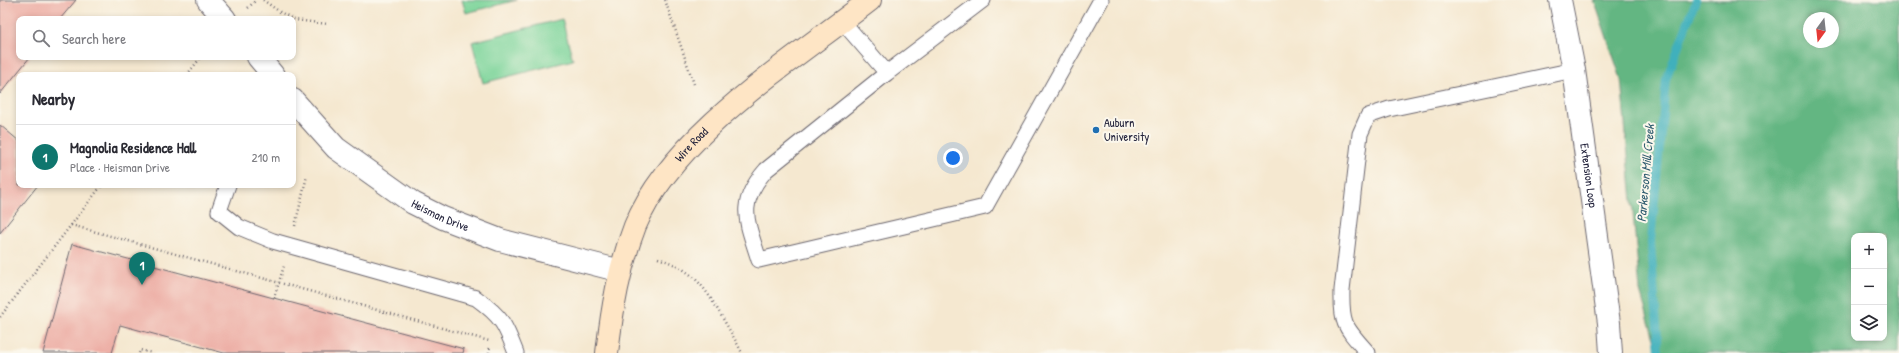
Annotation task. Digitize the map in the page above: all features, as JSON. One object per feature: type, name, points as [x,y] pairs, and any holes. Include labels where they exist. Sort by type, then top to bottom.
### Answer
[{"type":"street","points":[[208,0],[222,16]]},
{"type":"street","name":"Wire Road","points":[[607,353],[614,300],[621,271],[636,226],[654,190],[683,152],[765,80],[870,0]]},
{"type":"street","name":"Extension Loop","points":[[1560,0],[1574,70],[1609,323],[1611,353]]},
{"type":"street","points":[[260,60],[270,72]]},
{"type":"street","name":"Heisman Drive","points":[[296,103],[336,148],[413,203],[443,218],[500,240],[621,271]]},
{"type":"lane","points":[[983,0],[887,73],[766,170],[757,180],[749,192],[747,222],[759,260],[985,207],[1101,0]]},
{"type":"lane","points":[[842,21],[887,73]]},
{"type":"lane","points":[[1368,353],[1348,331],[1342,314],[1342,290],[1360,134],[1368,116],[1397,108],[1574,70]]},
{"type":"lane","points":[[227,188],[218,211],[239,227],[273,241],[476,298],[491,309],[505,324],[516,353]]},
{"type":"path","points":[[248,8],[256,0]]},
{"type":"path","points":[[263,0],[288,16]]},
{"type":"path","points":[[665,0],[694,84]]},
{"type":"path","points":[[296,20],[328,24]]},
{"type":"path","points":[[189,72],[199,60]]},
{"type":"path","points":[[294,230],[307,176]]},
{"type":"path","points":[[0,317],[100,188]]},
{"type":"path","points":[[71,225],[492,342],[488,353]]},
{"type":"path","points":[[658,258],[672,262],[694,276],[705,288],[742,353]]},
{"type":"path","points":[[274,298],[286,260]]},
{"type":"path","points":[[139,353],[140,350],[152,353]]},
{"type":"green space","points":[[462,0],[517,0],[466,13]]},
{"type":"green space","points":[[1594,0],[1899,0],[1899,353],[1658,353],[1640,291],[1621,79]]},
{"type":"green space","points":[[562,19],[573,60],[483,83],[472,42]]},
{"type":"building","points":[[0,0],[76,0],[63,16],[16,16],[16,60],[28,60],[18,72],[16,72],[16,74],[0,94]]},
{"type":"building","points":[[0,125],[16,138],[16,188],[36,188],[0,233]]},
{"type":"building","points":[[72,244],[464,349],[463,353],[224,353],[120,325],[112,353],[43,353]]},
{"type":"waterway","name":"Parkerson Mill Creek","points":[[1659,353],[1651,242],[1666,79],[1696,0]]},
{"type":"place","name":"Auburn University","points":[[1096,130]]},
{"type":"place","name":"Magnolia Residence Hall","points":[[142,285]]}]
